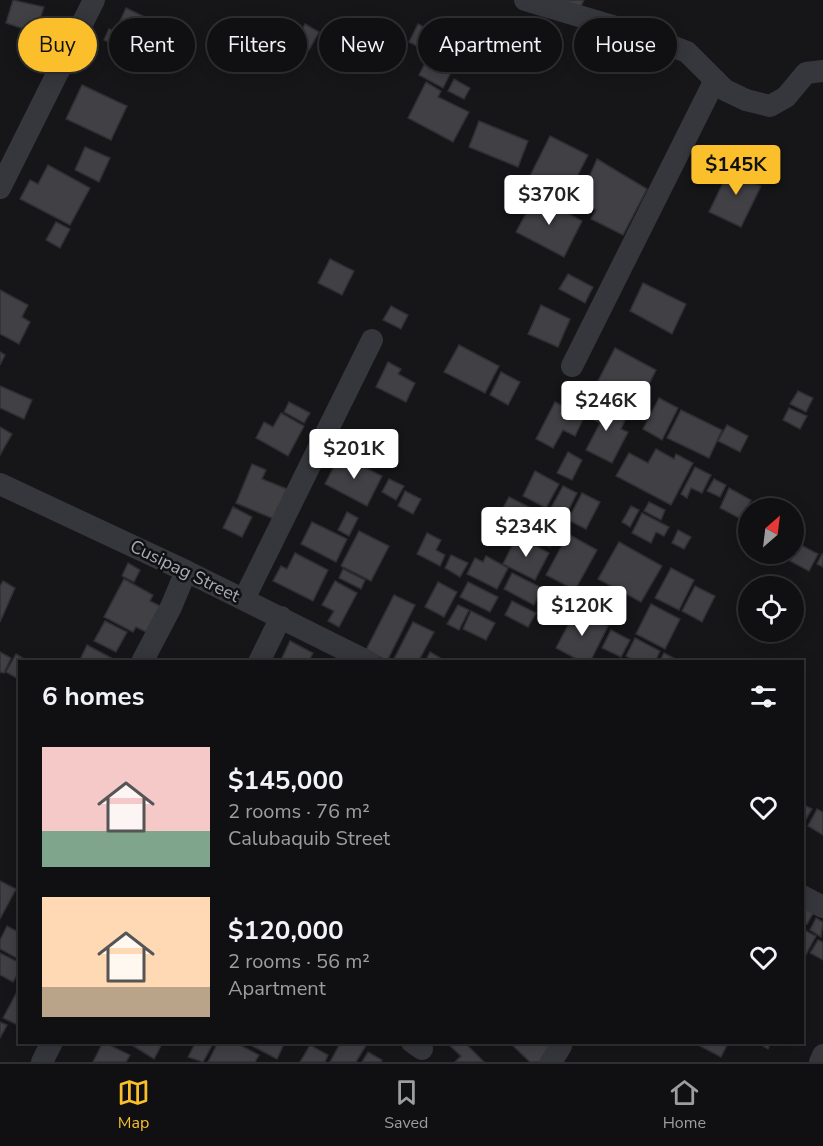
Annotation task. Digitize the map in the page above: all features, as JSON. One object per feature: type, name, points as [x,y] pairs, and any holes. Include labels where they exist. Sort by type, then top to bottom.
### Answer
[{"type":"street","points":[[0,188],[94,0]]},
{"type":"street","points":[[525,0],[643,35],[687,52],[736,96],[770,106],[786,97],[806,73],[823,71]]},
{"type":"street","points":[[572,366],[716,80]]},
{"type":"street","points":[[244,599],[372,340]]},
{"type":"street","name":"Cusipag Street","points":[[0,484],[281,617],[358,659]]},
{"type":"street","points":[[143,660],[171,607],[186,571]]},
{"type":"street","points":[[260,660],[281,617]]},
{"type":"street","points":[[804,897],[823,907]]},
{"type":"street","points":[[42,1062],[51,1044]]},
{"type":"street","points":[[820,1062],[823,1055]]},
{"type":"building","points":[[13,0],[44,7],[40,18],[18,18],[18,27],[6,23]]},
{"type":"building","points":[[559,0],[584,0],[579,10]]},
{"type":"building","points":[[126,8],[147,18],[121,18]]},
{"type":"building","points":[[418,24],[418,47],[409,42]]},
{"type":"building","points":[[307,25],[319,32],[309,50],[307,49]]},
{"type":"building","points":[[109,29],[109,42],[104,40]]},
{"type":"building","points":[[421,72],[451,72],[443,88],[419,75]]},
{"type":"building","points":[[454,79],[470,88],[464,99],[448,91]]},
{"type":"building","points":[[426,82],[441,91],[438,97],[469,112],[453,142],[408,118]]},
{"type":"building","points":[[82,85],[127,106],[111,140],[66,119]]},
{"type":"building","points":[[479,121],[528,141],[518,167],[469,147]]},
{"type":"building","points":[[550,136],[588,155],[568,194],[530,176]]},
{"type":"building","points":[[85,147],[110,158],[99,182],[75,170]]},
{"type":"building","points":[[597,159],[647,189],[623,235],[591,219],[596,210],[578,203]]},
{"type":"building","points":[[732,164],[753,174],[750,181],[761,186],[741,227],[709,212]]},
{"type":"building","points":[[48,165],[90,188],[70,225],[20,199],[30,180],[38,184]]},
{"type":"building","points":[[536,195],[582,221],[564,257],[516,232]]},
{"type":"building","points":[[56,222],[70,229],[60,248],[46,240]]},
{"type":"building","points":[[330,259],[354,271],[342,295],[318,283]]},
{"type":"building","points":[[568,274],[593,287],[585,303],[559,289]]},
{"type":"building","points":[[643,283],[686,304],[672,334],[630,311]]},
{"type":"building","points":[[0,290],[28,305],[22,317],[30,322],[19,344],[0,334]]},
{"type":"building","points":[[541,305],[570,319],[558,347],[528,334]]},
{"type":"building","points":[[391,306],[408,315],[401,329],[383,320]]},
{"type":"building","points":[[459,345],[499,366],[485,393],[444,372]]},
{"type":"building","points":[[615,348],[656,370],[639,404],[597,383]]},
{"type":"building","points":[[0,352],[5,355],[0,365]]},
{"type":"building","points":[[388,362],[401,369],[398,374],[415,383],[406,402],[376,387]]},
{"type":"building","points":[[501,372],[520,382],[508,405],[490,395]]},
{"type":"building","points":[[0,386],[32,400],[24,419],[0,408]]},
{"type":"building","points":[[798,391],[813,398],[806,412],[790,404]]},
{"type":"building","points":[[578,392],[589,397],[580,413],[570,408]]},
{"type":"building","points":[[659,398],[678,408],[662,440],[643,429]]},
{"type":"building","points":[[591,400],[626,418],[621,429],[628,432],[612,463],[586,450],[600,423],[583,414]]},
{"type":"building","points":[[289,402],[310,413],[304,423],[284,412]]},
{"type":"building","points":[[555,402],[584,417],[575,436],[563,430],[553,448],[536,439]]},
{"type":"building","points":[[789,408],[807,416],[800,429],[783,420]]},
{"type":"building","points":[[681,410],[722,430],[709,458],[667,438]]},
{"type":"building","points":[[281,413],[304,426],[288,456],[256,438],[264,422],[273,427]]},
{"type":"building","points":[[727,425],[748,436],[740,452],[718,441]]},
{"type":"building","points":[[0,427],[12,434],[0,455]]},
{"type":"building","points":[[656,449],[674,459],[676,454],[693,463],[671,505],[616,476],[629,453],[648,463]]},
{"type":"building","points":[[568,452],[582,460],[572,480],[557,473]]},
{"type":"building","points":[[340,455],[382,476],[367,506],[325,484]]},
{"type":"building","points":[[252,464],[266,470],[262,479],[287,489],[274,519],[236,503]]},
{"type":"building","points":[[695,467],[711,475],[702,493],[691,488],[687,498],[681,494]]},
{"type":"building","points":[[535,471],[559,484],[546,508],[523,496]]},
{"type":"building","points":[[389,479],[404,486],[396,500],[382,492]]},
{"type":"building","points":[[714,479],[726,485],[720,497],[707,491]]},
{"type":"building","points":[[563,486],[577,493],[566,515],[551,508]]},
{"type":"building","points":[[729,488],[747,498],[738,498],[738,517],[720,508]]},
{"type":"building","points":[[405,491],[421,499],[413,514],[398,506]]},
{"type":"building","points":[[582,493],[600,502],[586,529],[568,520]]},
{"type":"building","points":[[509,497],[529,507],[518,527],[514,525],[510,533],[494,525]]},
{"type":"building","points":[[649,502],[665,510],[661,520],[644,511]]},
{"type":"building","points":[[631,506],[639,510],[630,527],[622,522]]},
{"type":"building","points":[[233,507],[252,517],[242,537],[223,528]]},
{"type":"building","points":[[347,512],[358,518],[349,536],[338,530]]},
{"type":"building","points":[[529,513],[540,519],[531,537],[520,531]]},
{"type":"building","points":[[642,513],[669,527],[664,536],[656,532],[651,543],[632,533]]},
{"type":"building","points":[[545,519],[560,527],[550,547],[534,539]]},
{"type":"building","points":[[312,522],[347,539],[336,562],[301,544]]},
{"type":"building","points":[[678,530],[691,537],[684,549],[672,543]]},
{"type":"building","points":[[359,531],[389,546],[371,581],[341,566]]},
{"type":"building","points":[[427,533],[441,540],[436,550],[445,555],[440,566],[417,554]]},
{"type":"building","points":[[568,534],[597,550],[575,590],[546,575]]},
{"type":"building","points":[[517,536],[549,553],[535,580],[503,564]]},
{"type":"building","points":[[619,542],[662,566],[641,602],[598,579]]},
{"type":"building","points":[[804,547],[818,554],[809,571],[796,564],[804,564]]},
{"type":"building","points":[[295,553],[328,570],[313,601],[273,581],[281,566],[287,569]]},
{"type":"building","points":[[451,555],[468,563],[460,577],[445,568]]},
{"type":"building","points":[[823,555],[823,567],[817,564]]},
{"type":"building","points":[[486,556],[508,568],[497,589],[467,574],[475,558],[483,562]]},
{"type":"building","points":[[128,563],[140,570],[134,582],[122,576]]},
{"type":"building","points":[[671,568],[694,580],[679,610],[655,598]]},
{"type":"building","points":[[343,569],[365,580],[361,589],[339,578]]},
{"type":"building","points":[[512,573],[542,588],[534,605],[504,589]]},
{"type":"building","points":[[124,579],[153,595],[150,601],[160,606],[146,632],[136,627],[133,632],[104,617]]},
{"type":"building","points":[[3,581],[15,588],[0,622],[0,586]]},
{"type":"building","points":[[335,581],[357,593],[339,627],[328,621],[334,611],[322,605]]},
{"type":"building","points":[[438,582],[457,592],[444,617],[425,607]]},
{"type":"building","points":[[468,582],[498,597],[490,612],[460,597]]},
{"type":"building","points":[[695,586],[715,596],[702,622],[682,611]]},
{"type":"building","points":[[394,595],[415,605],[388,660],[366,650]]},
{"type":"building","points":[[512,601],[536,613],[528,627],[505,615]]},
{"type":"building","points":[[651,604],[680,619],[665,649],[636,634]]},
{"type":"building","points":[[458,605],[469,610],[459,630],[447,624]]},
{"type":"building","points":[[576,610],[608,626],[591,660],[578,660],[556,648]]},
{"type":"building","points":[[471,611],[495,623],[486,640],[463,629]]},
{"type":"building","points":[[105,621],[127,632],[116,652],[94,641]]},
{"type":"building","points":[[413,622],[434,632],[419,660],[394,659]]},
{"type":"building","points":[[611,630],[630,640],[621,657],[602,648]]},
{"type":"building","points":[[635,638],[660,651],[656,660],[633,660],[626,656]]},
{"type":"building","points":[[290,641],[313,653],[309,660],[281,660]]},
{"type":"building","points":[[87,645],[115,660],[80,660]]},
{"type":"building","points":[[0,652],[11,658],[4,673],[0,672]]},
{"type":"building","points":[[430,652],[444,660],[426,660]]},
{"type":"building","points":[[664,653],[677,660],[660,660]]},
{"type":"building","points":[[16,654],[26,660],[18,660],[18,679],[6,672]]},
{"type":"building","points":[[804,805],[812,809],[806,819],[804,818]]},
{"type":"building","points":[[817,809],[823,812],[823,835],[808,826]]},
{"type":"building","points":[[0,881],[16,889],[0,919]]},
{"type":"building","points":[[804,906],[814,912],[807,924],[804,923]]},
{"type":"building","points":[[816,918],[823,922],[821,937],[810,930]]},
{"type":"building","points":[[7,926],[18,932],[18,959],[0,949],[0,940]]},
{"type":"building","points":[[804,930],[816,936],[804,958]]},
{"type":"building","points":[[818,940],[823,942],[823,960],[810,953]]},
{"type":"building","points":[[0,953],[18,962],[18,973],[13,982],[0,975]]},
{"type":"building","points":[[18,990],[18,1025],[3,1018]]},
{"type":"building","points":[[0,1022],[7,1025],[0,1038]]},
{"type":"building","points":[[102,1044],[107,1044],[130,1055],[126,1062],[93,1062]]},
{"type":"building","points":[[130,1044],[162,1044],[154,1059]]},
{"type":"building","points":[[195,1044],[213,1044],[203,1062],[188,1057]]},
{"type":"building","points":[[217,1044],[238,1044],[259,1055],[255,1062],[208,1062]]},
{"type":"building","points":[[249,1044],[284,1044],[277,1059]]},
{"type":"building","points":[[340,1044],[367,1044],[356,1062],[330,1062]]},
{"type":"building","points":[[448,1044],[466,1044],[484,1062],[455,1062],[461,1056]]},
{"type":"building","points":[[511,1044],[554,1044],[540,1062],[530,1062]]},
{"type":"building","points":[[701,1044],[728,1044],[721,1057],[700,1046]]},
{"type":"building","points":[[759,1044],[770,1044],[768,1049]]},
{"type":"building","points":[[310,1045],[328,1055],[325,1062],[300,1062]]},
{"type":"building","points":[[368,1052],[382,1060],[381,1062],[362,1062]]}]
